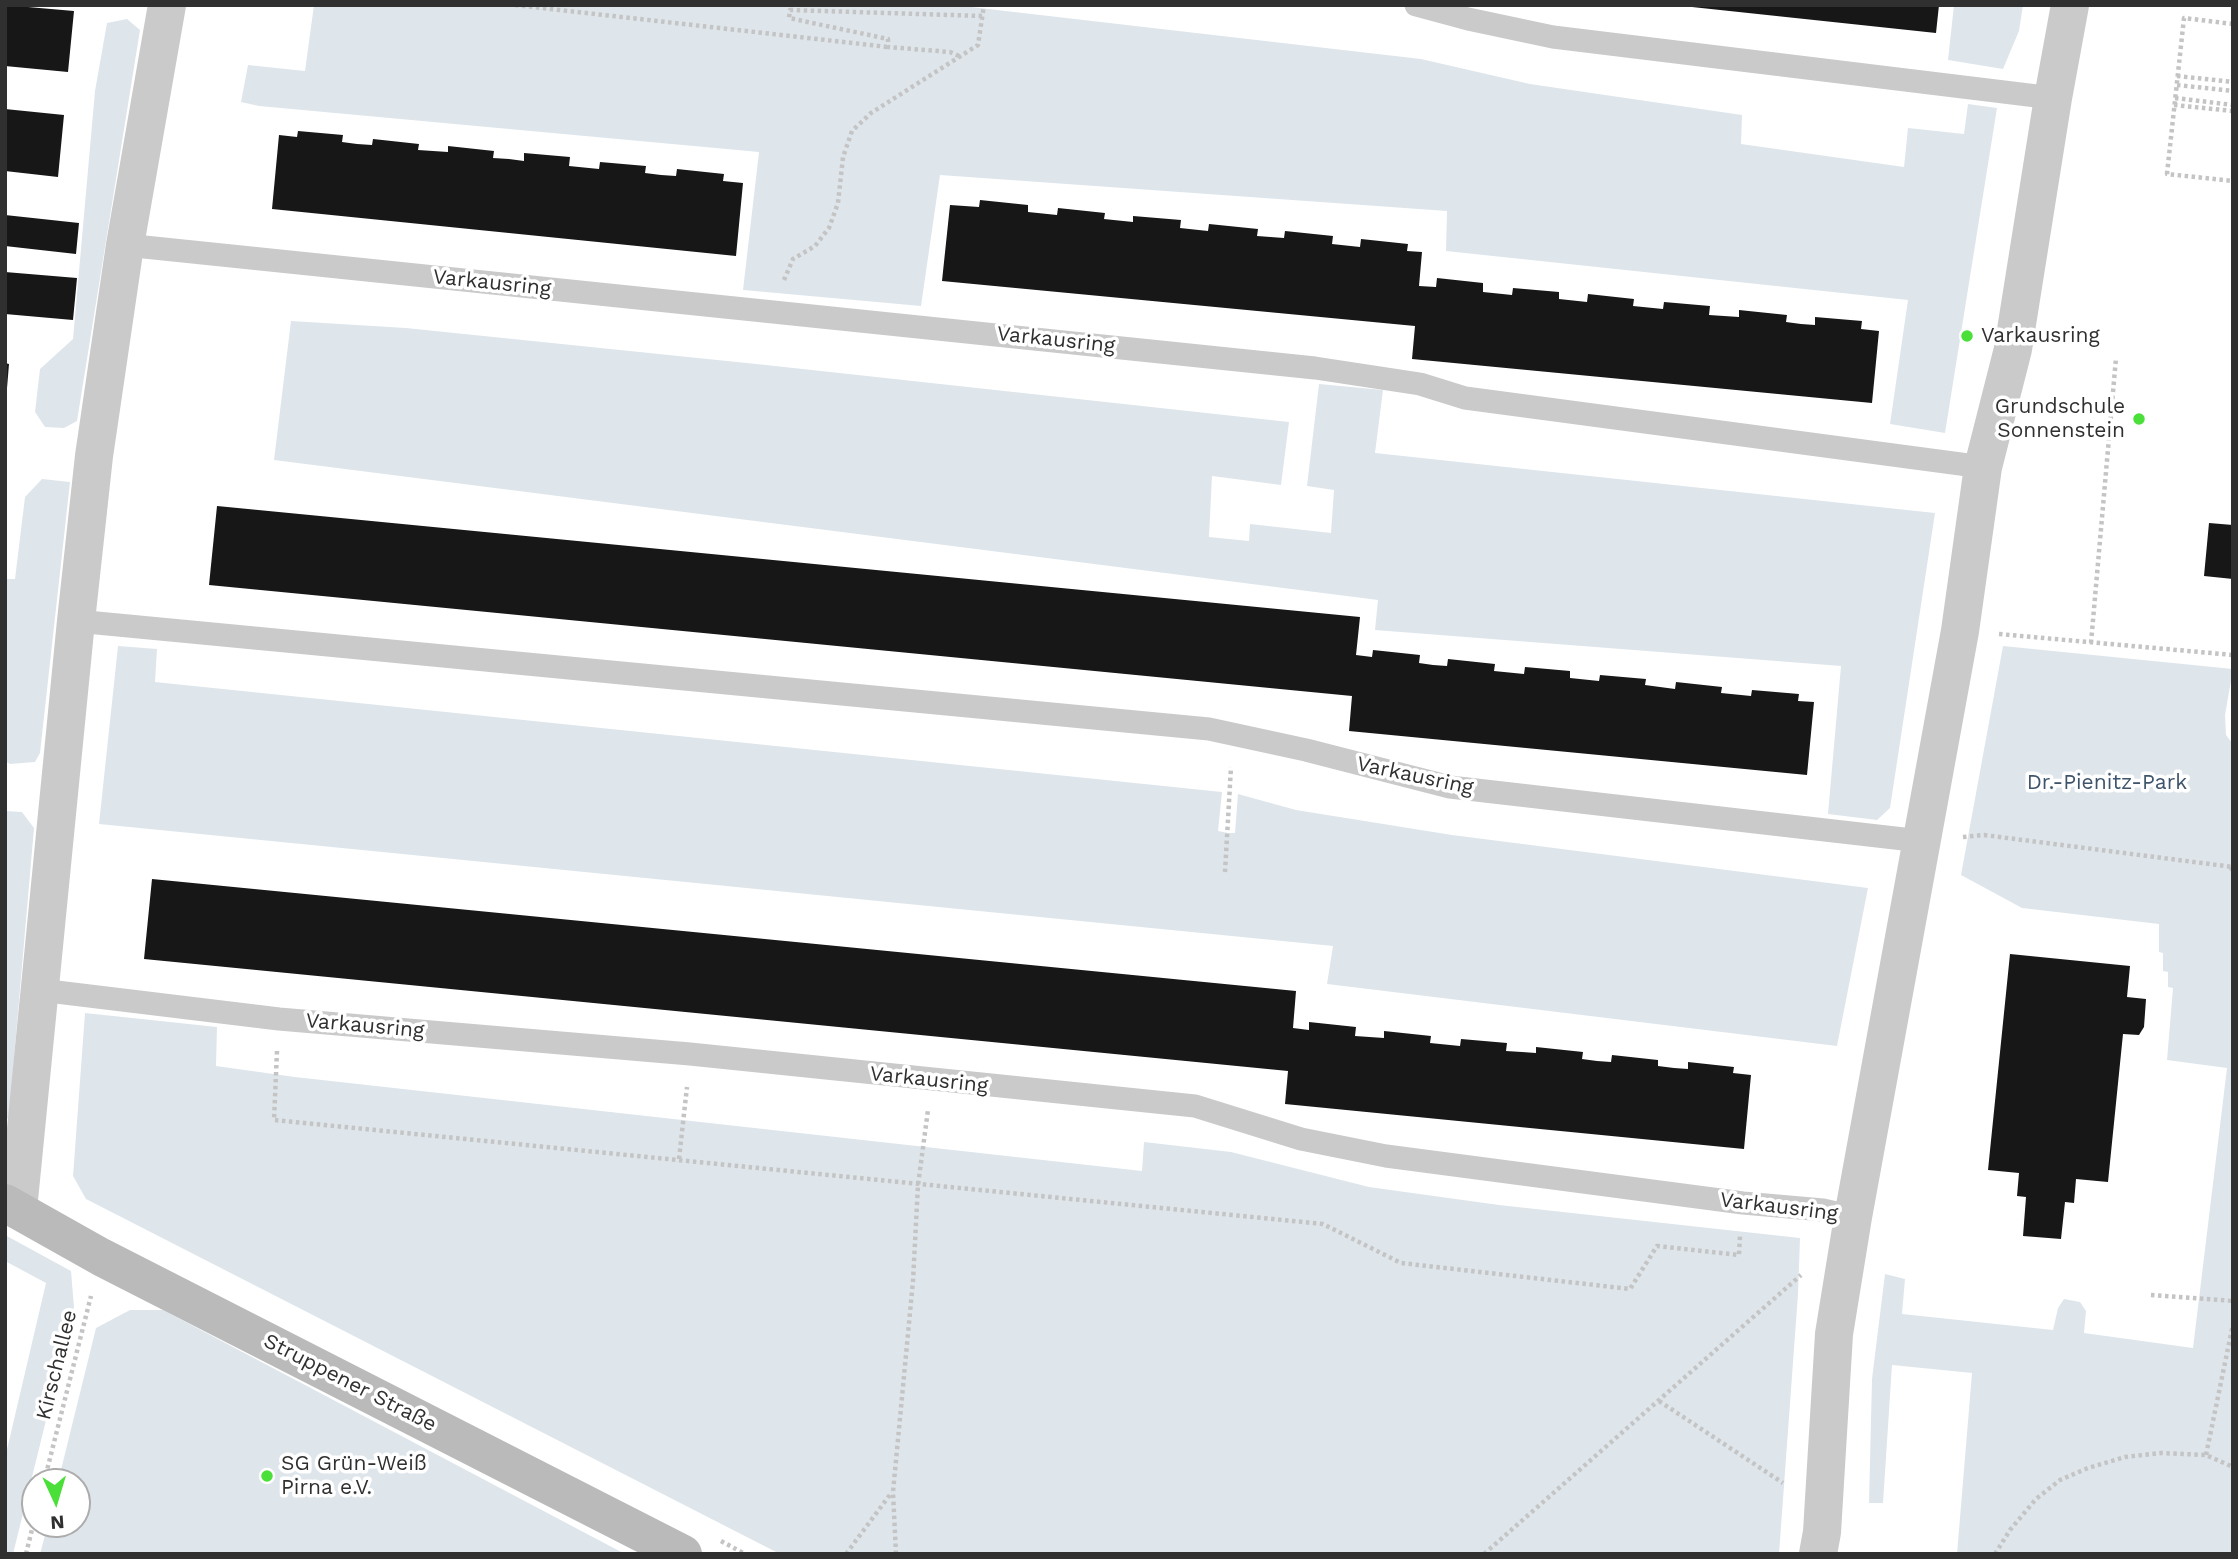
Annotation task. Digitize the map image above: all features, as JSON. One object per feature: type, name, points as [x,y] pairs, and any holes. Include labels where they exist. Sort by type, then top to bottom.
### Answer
[{"type":"main road","name":"Struppener Straße","points":[[12,1207],[101,1256],[683,1554]]},
{"type":"street","points":[[12,1207],[40,990],[94,456],[125,245],[167,5]]},
{"type":"street","name":"Varkausring","points":[[1820,1551],[1834,1334],[1960,631],[1983,467],[2013,349],[2070,5]]},
{"type":"lane","points":[[1416,5],[1553,37],[2053,98]]},
{"type":"lane","name":"Varkausring","points":[[125,245],[1315,368],[1420,384],[1465,398],[1983,467]]},
{"type":"lane","name":"Varkausring","points":[[76,621],[1209,729],[1306,750],[1450,787],[1921,841]]},
{"type":"lane","name":"Varkausring","points":[[40,990],[279,1019],[690,1055],[1195,1106],[1301,1139],[1386,1156],[1743,1203],[1823,1210],[1853,1217]]},
{"type":"path","points":[[515,5],[950,52],[960,56]]},
{"type":"path","points":[[778,312],[783,283],[793,259],[815,247],[829,228],[838,203],[843,157],[852,131],[871,113],[978,45],[984,5]]},
{"type":"path","points":[[888,47],[888,39],[789,18],[790,10],[983,16]]},
{"type":"path","points":[[2233,24],[2183,18],[2167,174],[2233,181]]},
{"type":"path","points":[[2177,76],[2233,82]]},
{"type":"path","points":[[2176,85],[2233,91]]},
{"type":"path","points":[[2175,101],[2233,105]]},
{"type":"path","points":[[2175,101],[2233,111]]},
{"type":"path","points":[[2091,643],[2116,358]]},
{"type":"path","points":[[1960,631],[2233,655]]},
{"type":"path","points":[[1226,872],[1233,734]]},
{"type":"path","points":[[1921,841],[1984,835],[2232,867],[2233,874]]},
{"type":"path","points":[[279,1019],[274,1120],[1323,1224],[1401,1264],[1630,1289],[1657,1245],[1739,1255],[1743,1203]]},
{"type":"path","points":[[679,1159],[690,1055]]},
{"type":"path","points":[[896,1554],[893,1492],[914,1280],[918,1185],[931,1081]]},
{"type":"path","name":"Kirschallee","points":[[48,1468],[101,1256]]},
{"type":"path","points":[[1484,1554],[1808,1269]]},
{"type":"path","points":[[2151,1295],[2233,1301]]},
{"type":"path","points":[[2206,1455],[2233,1324]]},
{"type":"path","points":[[1659,1401],[1792,1490]]},
{"type":"path","points":[[1995,1554],[2036,1499],[2060,1480],[2088,1468],[2125,1457],[2161,1453],[2206,1455],[2233,1466]]},
{"type":"path","points":[[846,1554],[893,1492]]},
{"type":"green space","points":[[314,5],[971,7],[1421,59],[1530,84],[1742,115],[1741,144],[1904,167],[1908,128],[1964,134],[1968,104],[1997,108],[1945,433],[1890,424],[1908,300],[1446,251],[1447,211],[940,175],[921,306],[743,290],[759,152],[259,106],[241,102],[248,65],[305,71]]},
{"type":"green space","points":[[1954,5],[2023,5],[2019,31],[2003,69],[1948,60]]},
{"type":"green space","points":[[127,19],[140,30],[77,421],[64,428],[45,427],[35,412],[40,369],[73,339],[95,91],[107,23]]},
{"type":"green space","points":[[291,321],[406,328],[1289,422],[1281,485],[1212,476],[1209,537],[1249,541],[1250,524],[1331,533],[1334,490],[1307,486],[1319,384],[1383,390],[1375,453],[1935,513],[1890,808],[1877,820],[1828,814],[1841,666],[1375,630],[1378,600],[274,460]]},
{"type":"green space","points":[[42,479],[70,482],[40,753],[35,762],[10,764],[5,761],[5,579],[15,579],[25,497]]},
{"type":"green space","points":[[118,646],[157,649],[155,682],[1222,792],[1218,831],[1228,833],[1235,833],[1238,794],[1296,810],[1452,835],[1868,888],[1837,1046],[1327,984],[1333,946],[99,824]]},
{"type":"green space","name":"Dr.-Pienitz-Park","points":[[2003,646],[2233,669],[2225,715],[2226,735],[2233,744],[2233,1554],[1957,1554],[1972,1373],[1892,1365],[1883,1503],[1869,1503],[1872,1379],[1885,1274],[1905,1279],[1902,1314],[2053,1330],[2058,1308],[2064,1299],[2080,1302],[2086,1311],[2084,1333],[2193,1348],[2227,1068],[2167,1060],[2173,988],[2168,987],[2168,972],[2163,971],[2163,953],[2159,952],[2159,924],[2022,908],[1961,875]]},
{"type":"green space","points":[[5,811],[22,812],[34,828],[9,1116],[5,1123]]},
{"type":"green space","points":[[85,1013],[217,1027],[216,1066],[295,1077],[1142,1171],[1144,1142],[1231,1152],[1369,1187],[1499,1205],[1800,1238],[1779,1554],[780,1554],[86,1199],[73,1176]]},
{"type":"green space","points":[[5,1235],[71,1271],[74,1307],[34,1468],[21,1468],[21,1522],[13,1554],[5,1554],[5,1458],[46,1283],[5,1261]]},
{"type":"green space","name":"SG Grün-Weiß Pirna e.V.","points":[[130,1310],[163,1310],[625,1554],[40,1554],[44,1538],[91,1538],[91,1468],[61,1468],[96,1328]]},
{"type":"building","points":[[5,5],[74,11],[68,72],[5,66]]},
{"type":"building","points":[[1692,5],[1939,5],[1936,33]]},
{"type":"building","points":[[5,109],[64,115],[58,177],[5,171]]},
{"type":"building","points":[[298,131],[343,135],[342,142],[357,144],[372,145],[373,139],[419,144],[418,150],[448,152],[448,146],[494,151],[493,158],[524,161],[524,153],[570,157],[569,166],[599,169],[600,162],[646,166],[645,173],[661,175],[676,176],[677,169],[724,174],[723,181],[743,183],[736,256],[272,209],[279,135],[297,137]]},
{"type":"building","points":[[980,200],[1028,205],[1028,212],[1057,215],[1058,208],[1105,213],[1104,219],[1133,222],[1133,216],[1181,220],[1180,228],[1208,231],[1209,224],[1258,229],[1257,236],[1284,238],[1285,231],[1333,236],[1332,244],[1360,247],[1361,239],[1408,244],[1407,251],[1422,252],[1419,286],[1436,287],[1437,278],[1483,283],[1483,292],[1512,295],[1513,288],[1559,292],[1559,299],[1587,302],[1588,294],[1634,299],[1633,306],[1663,309],[1664,302],[1710,306],[1709,315],[1739,317],[1739,310],[1787,315],[1786,322],[1801,324],[1815,325],[1815,317],[1862,321],[1861,329],[1879,331],[1872,403],[1412,359],[1415,326],[942,281],[950,205],[979,207]]},
{"type":"building","points":[[5,215],[79,223],[76,254],[5,246]]},
{"type":"building","points":[[5,272],[77,278],[73,320],[5,314]]},
{"type":"building","points":[[5,363],[9,364],[7,388],[5,388]]},
{"type":"building","points":[[217,506],[1360,617],[1356,655],[1372,657],[1373,650],[1420,655],[1419,663],[1433,665],[1447,666],[1448,659],[1495,664],[1494,671],[1524,674],[1525,667],[1570,671],[1570,678],[1599,681],[1600,675],[1646,679],[1645,685],[1675,689],[1676,682],[1722,687],[1721,693],[1751,696],[1752,690],[1799,694],[1798,701],[1814,702],[1807,775],[1349,731],[1352,696],[209,585]]},
{"type":"building","points":[[2209,523],[2233,525],[2233,579],[2204,576]]},
{"type":"building","points":[[152,879],[1296,991],[1293,1028],[1309,1030],[1309,1022],[1356,1027],[1355,1036],[1384,1038],[1384,1031],[1431,1036],[1430,1043],[1460,1046],[1461,1039],[1507,1043],[1506,1051],[1536,1053],[1536,1047],[1583,1052],[1582,1059],[1597,1061],[1611,1062],[1612,1055],[1658,1060],[1658,1066],[1674,1068],[1688,1069],[1688,1062],[1734,1067],[1733,1073],[1751,1075],[1744,1149],[1285,1104],[1288,1071],[144,959]]},
{"type":"building","points":[[2010,954],[2130,966],[2127,997],[2146,999],[2144,1027],[2139,1035],[2123,1034],[2108,1182],[2076,1179],[2074,1203],[2065,1202],[2061,1239],[2023,1236],[2026,1197],[2017,1196],[2019,1173],[1988,1170]]},
{"type":"place","name":"Varkausring","points":[[1967,336]]},
{"type":"place","name":"Grundschule Sonnenstein","points":[[2139,419]]},
{"type":"place","name":"SG Grün-Weiß Pirna e.V.","points":[[267,1476]]}]
